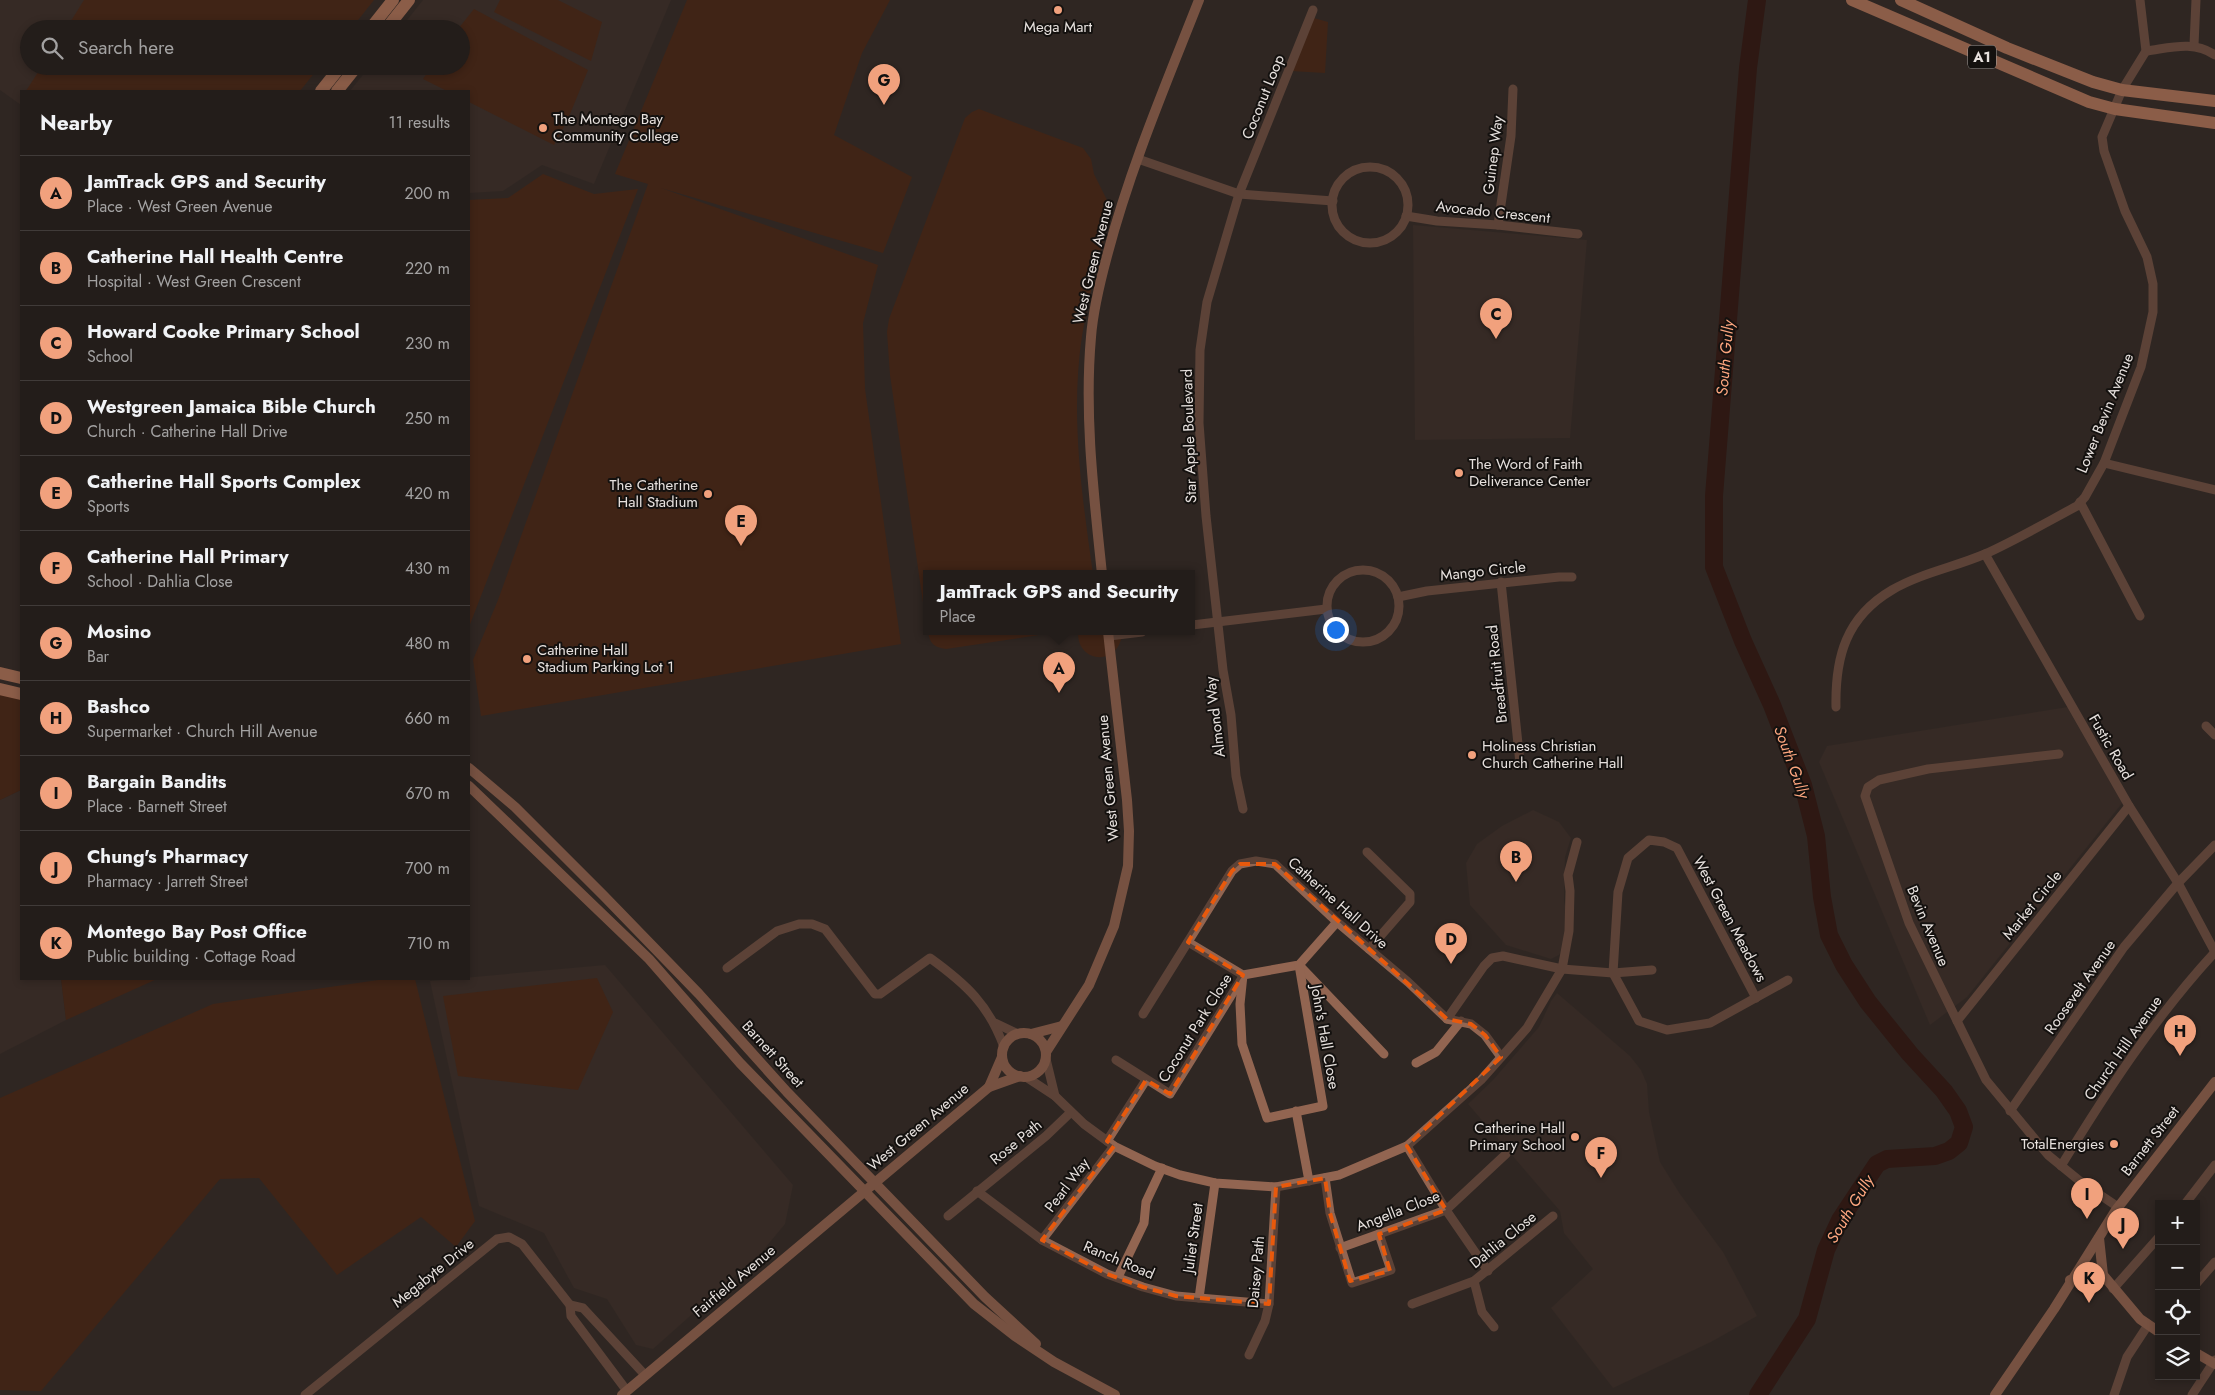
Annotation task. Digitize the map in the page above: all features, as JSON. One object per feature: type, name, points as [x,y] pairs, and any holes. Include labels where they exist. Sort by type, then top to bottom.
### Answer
[{"type":"main road","points":[[377,20],[393,0]]},
{"type":"main road","points":[[393,20],[408,0]]},
{"type":"main road","name":"West Green Avenue","points":[[1102,570],[1091,478],[1089,390],[1091,336],[1099,288],[1117,220],[1156,105],[1199,0]]},
{"type":"main road","name":"A1","points":[[1852,0],[2074,96],[2114,108],[2215,123]]},
{"type":"main road","name":"A1","points":[[1901,0],[2007,48],[2093,82],[2122,90],[2215,101]]},
{"type":"main road","points":[[322,90],[334,75]]},
{"type":"main road","points":[[338,90],[350,75]]},
{"type":"main road","name":"West Green Avenue","points":[[1046,1056],[1062,1026],[1089,985],[1110,935],[1128,866],[1129,831],[1127,800],[1108,635]]},
{"type":"main road","points":[[0,673],[20,678]]},
{"type":"main road","points":[[0,689],[20,694]]},
{"type":"main road","name":"Barnett Street","points":[[470,769],[515,807],[604,896],[699,994],[787,1092],[985,1297],[1054,1362]]},
{"type":"main road","name":"Barnett Street","points":[[470,787],[649,959],[740,1063],[866,1190],[974,1304],[1015,1336],[1054,1362],[1115,1395]]},
{"type":"main road","points":[[1031,1034],[1041,1040],[1046,1056],[1039,1071],[1023,1077],[1008,1070],[1003,1052],[1009,1038],[1018,1034],[1031,1034],[1062,1026]]},
{"type":"main road","name":"West Green Avenue","points":[[989,1087],[1003,1052]]},
{"type":"main road","name":"West Green Avenue","points":[[866,1190],[989,1087],[1023,1077]]},
{"type":"main road","name":"Barnett Street","points":[[1995,1395],[2054,1309],[2070,1280],[2118,1207],[2215,1082]]},
{"type":"main road","name":"Fairfield Avenue","points":[[625,1393],[866,1190]]},
{"type":"main road","points":[[2099,1238],[2104,1275],[2114,1289],[2155,1328]]},
{"type":"main road","points":[[2070,1280],[2104,1275]]},
{"type":"main road","points":[[2200,1356],[2214,1362]]},
{"type":"street","points":[[2140,0],[2146,51],[2194,45],[2215,55]]},
{"type":"street","points":[[2194,45],[2196,0]]},
{"type":"street","name":"Coconut Loop","points":[[1239,194],[1313,10]]},
{"type":"street","name":"Lower Bevin Avenue","points":[[1836,707],[1836,683],[1842,648],[1856,623],[1875,603],[1893,590],[1985,554],[2061,514],[2080,502],[2104,463],[2141,367],[2153,312],[2153,284],[2146,257],[2125,211],[2104,151],[2102,136],[2122,90],[2146,51]]},
{"type":"street","name":"Guinep Way","points":[[1498,225],[1511,136],[1514,89]]},
{"type":"street","points":[[1138,159],[1239,194],[1332,202]]},
{"type":"street","points":[[1374,168],[1390,173],[1402,185],[1407,200],[1406,216],[1395,234],[1385,241],[1362,243],[1347,235],[1336,223],[1332,202],[1336,188],[1344,178],[1356,170],[1374,168]]},
{"type":"street","name":"Star Apple Boulevard","points":[[1219,622],[1206,516],[1199,423],[1200,358],[1207,302],[1239,194]]},
{"type":"street","name":"Avocado Crescent","points":[[1406,216],[1437,222],[1498,225],[1578,234]]},
{"type":"street","points":[[2104,463],[2215,490]]},
{"type":"street","points":[[2080,502],[2140,616]]},
{"type":"street","name":"Fustic Road","points":[[1985,554],[2129,806],[2178,883],[2215,952]]},
{"type":"street","points":[[1361,570],[1374,571],[1385,577],[1393,586],[1398,597],[1399,613],[1393,627],[1382,638],[1368,643],[1351,641],[1337,632],[1326,609],[1327,598],[1336,582],[1350,572],[1361,570]]},
{"type":"street","name":"Mango Circle","points":[[1398,597],[1427,591],[1501,582],[1572,577]]},
{"type":"street","name":"Breadfruit Road","points":[[1501,582],[1520,763]]},
{"type":"street","points":[[1195,625],[1326,609]]},
{"type":"street","name":"Almond Way","points":[[1219,622],[1236,776],[1243,809]]},
{"type":"street","points":[[2206,726],[2215,735]]},
{"type":"street","name":"Bevin Avenue","points":[[2059,754],[1928,770],[1879,780],[1872,784],[1865,796],[1909,923],[1986,1080],[2048,1155],[2081,1182],[2118,1207]]},
{"type":"street","name":"Market Circle","points":[[1956,1021],[2129,806]]},
{"type":"street","name":"West Green Meadows","points":[[1649,840],[1664,842],[1677,848],[1756,998],[1710,1023],[1667,1030],[1640,1021],[1613,973],[1618,892],[1628,858],[1649,840]]},
{"type":"street","points":[[1023,1077],[1055,1096],[1070,1113],[1111,1143],[1162,1168],[1215,1183],[1276,1187],[1339,1175],[1407,1146],[1481,1080],[1527,1028],[1562,969],[1569,931],[1570,891],[1568,875],[1577,842]]},
{"type":"street","name":"Roosevelt Avenue","points":[[2010,1111],[2124,948],[2178,883],[2215,845]]},
{"type":"street","points":[[1367,852],[1410,894],[1411,898],[1410,902],[1369,949]]},
{"type":"street","name":"Catherine Hall Drive","points":[[1143,1014],[1232,870],[1240,864],[1256,861],[1275,864],[1337,922],[1447,1018],[1471,1024],[1485,1035],[1501,1057]]},
{"type":"street","points":[[1188,942],[1243,975],[1299,965],[1337,922]]},
{"type":"street","points":[[727,968],[777,931],[798,924],[812,924],[825,929],[875,994],[880,994],[930,958],[979,999],[995,1023],[1003,1052]]},
{"type":"street","name":"Church Hill Avenue","points":[[2061,1166],[2129,1061],[2187,982],[2215,952]]},
{"type":"street","points":[[1447,1018],[1484,966],[1492,958],[1503,956],[1562,969],[1613,973],[1652,970]]},
{"type":"street","points":[[1299,965],[1384,1054]]},
{"type":"street","name":"John's Hall Close","points":[[1296,1111],[1323,1106],[1299,965]]},
{"type":"street","name":"Coconut Park Close","points":[[1146,1080],[1170,1094],[1243,975]]},
{"type":"street","name":"Coconut Park Close","points":[[1243,975],[1240,1004],[1242,1044],[1267,1118],[1296,1111]]},
{"type":"street","points":[[1756,998],[1788,980]]},
{"type":"street","points":[[1416,1063],[1436,1052],[1461,1021]]},
{"type":"street","points":[[995,1023],[1018,1034]]},
{"type":"street","points":[[1046,1056],[1055,1096]]},
{"type":"street","points":[[1116,1060],[1146,1080]]},
{"type":"street","name":"Pearl Way","points":[[1042,1240],[1111,1143],[1146,1080]]},
{"type":"street","points":[[1296,1111],[1309,1181]]},
{"type":"street","name":"Rose Path","points":[[948,1216],[1046,1136],[1070,1113]]},
{"type":"street","points":[[1407,1146],[1446,1210],[1488,1271]]},
{"type":"street","name":"Angella Close","points":[[1340,1248],[1446,1210],[1506,1154]]},
{"type":"street","points":[[2187,1200],[2215,1165]]},
{"type":"street","points":[[1118,1277],[1144,1223],[1146,1202],[1162,1168]]},
{"type":"street","points":[[1325,1178],[1330,1213],[1352,1283],[1390,1271],[1391,1268],[1379,1234]]},
{"type":"street","name":"Juliet Street","points":[[1199,1298],[1215,1183]]},
{"type":"street","name":"Daisey Path","points":[[1249,1356],[1265,1321],[1268,1304],[1276,1187]]},
{"type":"street","name":"Ranch Road","points":[[977,1191],[1042,1240],[1107,1274],[1176,1296],[1268,1304]]},
{"type":"street","name":"Dahlia Close","points":[[1412,1304],[1474,1281],[1553,1216]]},
{"type":"street","name":"Megabyte Drive","points":[[305,1395],[497,1238],[509,1238],[522,1244],[570,1305],[571,1316],[625,1393]]},
{"type":"street","points":[[2114,1289],[2155,1241]]},
{"type":"street","points":[[2200,1279],[2215,1262]]},
{"type":"street","points":[[1474,1281],[1482,1312],[1494,1327]]},
{"type":"street","name":"Megabyte Drive","points":[[570,1305],[582,1308],[645,1375]]},
{"type":"street","points":[[2114,1395],[2127,1357],[2155,1328]]},
{"type":"street","points":[[2192,1395],[2214,1362]]},
{"type":"highlighted area","points":[[1240,864],[1275,864],[1447,1019],[1471,1024],[1485,1035],[1501,1057],[1407,1146],[1446,1210],[1379,1234],[1390,1271],[1350,1281],[1330,1213],[1325,1178],[1276,1187],[1269,1304],[1176,1296],[1143,1287],[1107,1274],[1042,1240],[1114,1146],[1107,1141],[1146,1080],[1170,1094],[1243,975],[1188,942],[1232,871]]},
{"type":"shaded area","points":[[0,0],[372,0],[355,20],[20,20],[20,75],[310,75],[298,90],[20,90],[20,104],[0,90]]},
{"type":"shaded area","points":[[84,0],[374,0],[358,20],[72,20]]},
{"type":"shaded area","name":"The Montego Bay Community College","points":[[423,0],[671,0],[594,184],[542,165],[503,191],[470,193],[470,90],[351,90],[363,75],[470,75],[470,20],[407,20]]},
{"type":"shaded area","points":[[500,0],[558,0],[602,22],[591,61],[494,12]]},
{"type":"shaded area","name":"The Catherine Hall Stadium","points":[[687,0],[890,0],[862,53],[834,135],[912,177],[883,253],[661,188],[878,265],[863,323],[865,389],[901,644],[481,716],[473,660],[498,600],[648,184],[615,174]]},
{"type":"shaded area","points":[[474,9],[588,70],[568,119],[554,145],[470,103],[470,90],[445,90],[423,79],[426,75],[470,75],[470,20],[465,20]]},
{"type":"shaded area","points":[[1314,18],[1328,22],[1325,73],[1291,71]]},
{"type":"shaded area","points":[[36,75],[313,75],[301,90],[27,90]]},
{"type":"shaded area","points":[[979,109],[1083,148],[1091,159],[1094,174],[1110,206],[1082,336],[1077,396],[1079,455],[1092,570],[923,570],[923,602],[890,375],[887,332],[889,319],[965,118]]},
{"type":"shaded area","points":[[543,174],[594,194],[638,189],[470,624],[470,200],[508,198]]},
{"type":"shaded area","points":[[1413,225],[1587,240],[1570,438],[1415,440]]},
{"type":"shaded area","points":[[929,635],[1039,635],[946,649],[933,644]]},
{"type":"shaded area","points":[[1079,635],[1121,635],[1120,643],[1115,651],[1107,656],[1091,655],[1084,651]]},
{"type":"shaded area","points":[[0,689],[20,694],[20,790],[0,800]]},
{"type":"shaded area","points":[[2074,706],[2123,802],[1967,997],[1930,1025],[1819,762],[1827,746]]},
{"type":"shaded area","points":[[20,790],[20,980],[61,980],[66,1020],[0,1054],[0,800]]},
{"type":"shaded area","points":[[1533,810],[1559,822],[1571,838],[1565,857],[1564,901],[1569,921],[1566,946],[1559,955],[1551,959],[1506,945],[1470,905],[1466,863],[1477,844],[1502,826]]},
{"type":"shaded area","points":[[605,965],[793,1185],[785,1224],[761,1253],[653,1349],[636,1345],[607,1299],[574,1288],[544,1233],[479,1206],[430,981],[470,980],[470,977]]},
{"type":"shaded area","points":[[597,978],[613,1012],[578,1090],[458,1076],[443,996]]},
{"type":"shaded area","points":[[61,980],[155,980],[66,1020]]},
{"type":"shaded area","points":[[378,980],[415,980],[475,1221],[456,1247],[421,1217],[337,1275],[259,1178],[220,1179],[41,1391],[0,1390],[0,1098],[213,1004]]},
{"type":"shaded area","points":[[1557,993],[1630,1056],[1641,1070],[1647,1084],[1649,1112],[1660,1162],[1680,1194],[1723,1252],[1757,1316],[1711,1342],[1613,1388],[1551,1308],[1593,1269],[1564,1233],[1560,1211],[1468,1104],[1493,1080],[1539,1027],[1551,1001]]},
{"type":"waterway","name":"South Gully","points":[[1757,0],[1748,68],[1714,496],[1714,567],[1743,641],[1772,705],[1803,785],[1816,836],[1822,897],[1829,935],[1844,965],[1868,1002],[1910,1054],[1944,1091],[1958,1111],[1964,1127],[1959,1143],[1949,1151],[1935,1156],[1887,1159],[1877,1164],[1840,1220],[1826,1250],[1807,1319],[1758,1395]]},
{"type":"place","name":"Mega Mart","points":[[1058,10]]},
{"type":"place","name":"Mosino","points":[[884,105]]},
{"type":"place","name":"The Montego Bay Community College","points":[[543,128]]},
{"type":"place","name":"Howard Cooke Primary School","points":[[1496,339]]},
{"type":"place","name":"The Word of Faith Deliverance Center","points":[[1459,473]]},
{"type":"place","name":"The Catherine Hall Stadium","points":[[708,494]]},
{"type":"place","name":"Catherine Hall Sports Complex","points":[[741,546]]},
{"type":"place","name":"Catherine Hall Stadium Parking Lot 1","points":[[527,659]]},
{"type":"place","name":"JamTrack GPS and Security","points":[[1059,693]]},
{"type":"place","name":"Holiness Christian Church Catherine Hall","points":[[1472,755]]},
{"type":"place","name":"Catherine Hall Health Centre","points":[[1516,882]]},
{"type":"place","name":"Westgreen Jamaica Bible Church","points":[[1451,964]]},
{"type":"place","name":"Bashco","points":[[2180,1056]]},
{"type":"place","name":"Catherine Hall Primary School","points":[[1575,1137]]},
{"type":"place","name":"TotalEnergies","points":[[2114,1144]]},
{"type":"place","name":"Catherine Hall Primary","points":[[1601,1178]]},
{"type":"place","name":"Bargain Bandits","points":[[2087,1219]]},
{"type":"place","name":"Chung's Pharmacy","points":[[2123,1249]]},
{"type":"place","name":"Montego Bay Post Office","points":[[2089,1303]]}]
